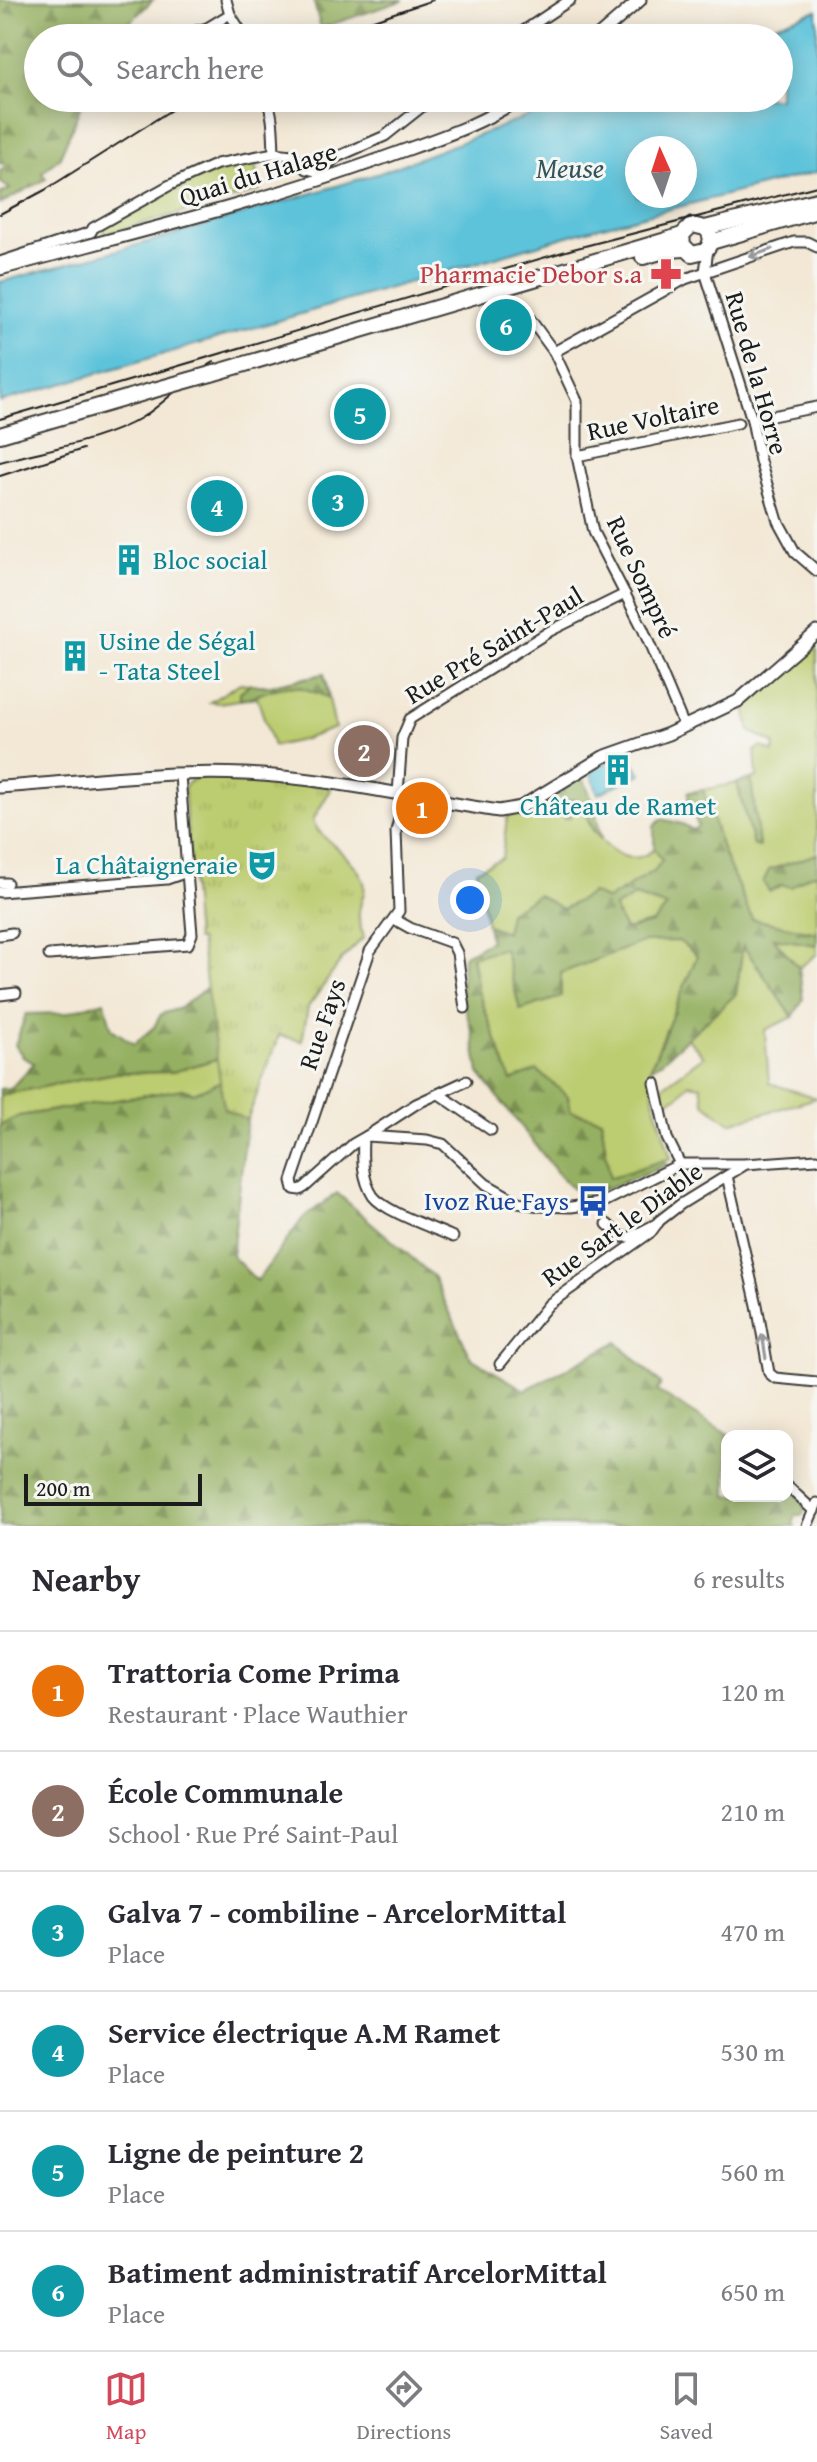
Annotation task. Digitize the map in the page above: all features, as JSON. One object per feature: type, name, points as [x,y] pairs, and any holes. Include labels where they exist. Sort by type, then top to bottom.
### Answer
[{"type":"highway","points":[[687,246],[692,225],[705,228],[817,200]]},
{"type":"highway","points":[[0,435],[197,385],[668,250],[687,246],[700,253],[710,245],[817,211]]},
{"type":"highway","points":[[705,228],[710,234],[710,245]]},
{"type":"highway","points":[[0,443],[211,374],[687,246]]},
{"type":"main road","points":[[612,24],[640,0]]},
{"type":"main road","name":"Quai du Halage","points":[[0,269],[92,238],[264,198],[334,176],[467,127],[498,112]]},
{"type":"main road","points":[[0,787],[180,775],[265,775],[499,811],[515,810],[555,789],[603,757],[684,726],[745,696],[817,632]]},
{"type":"street","points":[[226,0],[236,24]]},
{"type":"street","points":[[534,24],[570,0]]},
{"type":"street","points":[[214,24],[230,14]]},
{"type":"street","points":[[272,112],[274,153]]},
{"type":"street","points":[[0,262],[92,238],[106,221],[194,173],[217,164],[274,153],[292,155],[307,169],[315,171],[337,157],[385,136],[415,112]]},
{"type":"street","points":[[554,352],[666,287],[704,269],[794,242],[807,242],[817,247]]},
{"type":"street","points":[[704,269],[710,245]]},
{"type":"street","points":[[687,246],[704,269]]},
{"type":"street","name":"Rue de la Horre","points":[[704,269],[752,420],[760,461],[778,521],[795,552],[817,571]]},
{"type":"street","name":"Rue Sompré","points":[[522,308],[554,352],[577,401],[577,456],[593,532],[643,629],[684,726]]},
{"type":"street","points":[[752,420],[817,407]]},
{"type":"street","name":"Rue Voltaire","points":[[577,456],[738,423]]},
{"type":"street","name":"Rue Pré Saint-Paul","points":[[398,794],[402,738],[410,719],[550,631],[625,595]]},
{"type":"street","points":[[49,955],[188,944],[192,934],[180,775]]},
{"type":"street","name":"Rue Fays","points":[[365,1138],[305,1187],[294,1189],[292,1181],[370,951],[394,919],[401,902],[396,831],[399,819],[414,797]]},
{"type":"street","points":[[0,892],[167,879],[187,872]]},
{"type":"street","points":[[394,919],[452,943],[457,953],[465,1008]]},
{"type":"street","points":[[0,935],[12,933]]},
{"type":"street","points":[[0,995],[16,993]]},
{"type":"street","points":[[365,1138],[416,1104],[466,1081]]},
{"type":"street","points":[[655,1083],[667,1138],[680,1164]]},
{"type":"street","points":[[439,1094],[491,1130]]},
{"type":"street","points":[[365,1138],[427,1140],[443,1144],[486,1184],[518,1202],[538,1206],[571,1207],[602,1203],[680,1164],[746,1164],[817,1159]]},
{"type":"street","points":[[365,1138],[363,1164],[374,1197],[390,1208],[453,1237]]},
{"type":"street","name":"Rue Sart le Diable","points":[[500,1364],[549,1304],[651,1232],[681,1204],[746,1164]]},
{"type":"street","points":[[727,1176],[757,1305],[769,1373],[775,1378],[817,1382]]},
{"type":"street","points":[[607,1224],[622,1237],[631,1237],[658,1223]]},
{"type":"street","points":[[793,1490],[816,1507],[809,1525]]},
{"type":"green space","points":[[0,0],[153,0],[128,24],[24,24],[24,112],[78,112],[60,157],[42,173],[46,179],[0,204],[0,194],[10,189],[0,182],[0,171],[5,167],[3,162],[0,164]]},
{"type":"green space","points":[[313,0],[404,0],[333,24],[320,24]]},
{"type":"green space","points":[[254,158],[260,191],[105,234],[102,227],[194,175]]},
{"type":"green space","points":[[817,639],[817,854],[769,870],[770,891],[782,885],[791,887],[809,875],[817,874],[817,933],[752,919],[723,852],[703,790],[737,783],[753,845],[759,846],[751,779],[757,777],[755,750],[762,747],[773,752],[775,744],[750,731],[745,706]]},
{"type":"green space","points":[[324,674],[335,728],[302,740],[273,746],[257,697],[210,702],[240,683],[268,686]]},
{"type":"green space","points":[[324,674],[329,698],[291,687],[240,700],[240,692],[250,684],[268,686]]},
{"type":"green space","points":[[582,774],[594,805],[601,838],[585,810],[576,801],[570,799],[570,818],[565,818],[556,806],[561,796],[556,793]]},
{"type":"green space","points":[[202,777],[242,777],[332,787],[313,820],[322,835],[353,863],[365,886],[359,915],[364,937],[343,958],[308,1007],[302,1041],[279,1035],[247,1120],[224,1109],[200,940],[196,940],[184,788],[194,779]]},
{"type":"green space","points":[[751,779],[759,847],[753,845],[737,783]]},
{"type":"green space","points":[[703,790],[723,852],[752,919],[817,933],[817,945],[773,938],[799,968],[803,999],[793,1017],[743,946],[736,994],[650,1069],[697,956],[679,941],[642,942],[561,973],[561,997],[520,1010],[504,948],[472,957],[478,991],[511,1081],[537,1070],[568,1096],[570,1111],[601,1119],[610,1178],[664,1160],[667,1165],[583,1198],[559,1175],[479,1073],[472,1031],[461,995],[463,956],[490,941],[487,925],[506,932],[509,912],[538,895],[563,909],[592,893],[607,900],[655,870],[662,860],[654,849],[654,826],[662,819],[693,830],[698,826],[688,792]],"holes":[[[635,896],[667,907],[652,923],[625,930],[614,908]]]},
{"type":"green space","points":[[556,793],[569,806],[570,798],[580,804],[592,828],[615,852],[630,858],[646,855],[654,849],[662,860],[655,870],[607,900],[592,893],[563,909],[506,932],[487,925],[476,870],[502,858],[507,817]]},
{"type":"green space","points":[[817,854],[817,874],[809,875],[791,887],[782,885],[769,891],[763,882],[769,870]]},
{"type":"green space","points":[[635,896],[668,907],[652,923],[625,930],[613,908]]},
{"type":"green space","points":[[364,937],[343,958],[308,1007],[302,1041],[279,1035],[247,1120],[232,1256],[257,1281],[303,1218],[337,1193],[433,1276],[471,1358],[525,1390],[617,1342],[661,1384],[657,1391],[721,1430],[721,1502],[793,1502],[793,1491],[806,1503],[803,1515],[796,1515],[795,1526],[0,1526],[0,1126],[19,1116],[183,1089],[194,1093],[256,1066],[260,1046],[173,1072],[116,1073],[0,1095],[0,1089],[11,1088],[34,1063],[24,1058],[15,1045],[26,1014],[66,1013],[104,1001],[112,1029],[134,1044],[154,1027],[161,1014],[180,1008],[206,988]]},
{"type":"green space","points":[[772,937],[817,945],[817,954],[799,968]]},
{"type":"green space","points":[[679,940],[697,956],[650,1069],[655,1104],[671,1158],[610,1179],[601,1119],[570,1111],[511,1081],[478,991],[472,957],[504,948],[520,1009],[561,997],[561,973],[642,942]]},
{"type":"green space","points":[[743,945],[793,1017],[765,1030],[769,1083],[817,1098],[730,1123],[704,1103],[701,1086],[688,1084],[679,1096],[663,1103],[663,1086],[704,1056],[687,1038],[736,994]]},
{"type":"green space","points":[[261,1045],[256,1066],[194,1093],[183,1089],[19,1116],[0,1126],[0,1095],[116,1073],[173,1072]]},
{"type":"water","name":"Meuse","points":[[817,10],[817,172],[697,202],[697,136],[625,136],[625,208],[674,208],[595,228],[0,402],[0,282],[152,241],[380,173],[539,112],[793,112],[793,24],[778,24]]},
{"type":"water","points":[[629,752],[641,774],[598,794],[591,769]]},
{"type":"railway","points":[[362,24],[433,0]]},
{"type":"railway","points":[[0,214],[45,190],[168,112]]},
{"type":"railway","points":[[0,419],[573,249],[817,186]]},
{"type":"railway","points":[[0,462],[90,439],[125,426],[150,412],[214,362]]},
{"type":"railway","points":[[0,476],[83,449]]},
{"type":"place","name":"Pharmacie Debor s.a","points":[[666,274]]},
{"type":"place","name":"Batiment administratif ArcelorMittal","points":[[506,325]]},
{"type":"place","name":"Ligne de peinture 2","points":[[360,414]]},
{"type":"place","name":"Galva 7 - combiline - ArcelorMittal","points":[[338,501]]},
{"type":"place","name":"Service électrique A.M Ramet","points":[[217,506]]},
{"type":"place","name":"Bloc social","points":[[129,560]]},
{"type":"place","name":"Usine de Ségal - Tata Steel","points":[[75,656]]},
{"type":"place","name":"École Communale","points":[[364,751]]},
{"type":"place","name":"Château de Ramet","points":[[618,770]]},
{"type":"place","name":"Trattoria Come Prima","points":[[422,808]]},
{"type":"place","name":"La Châtaigneraie","points":[[262,865]]},
{"type":"place","name":"Ivoz Rue Fays","points":[[593,1201]]}]
